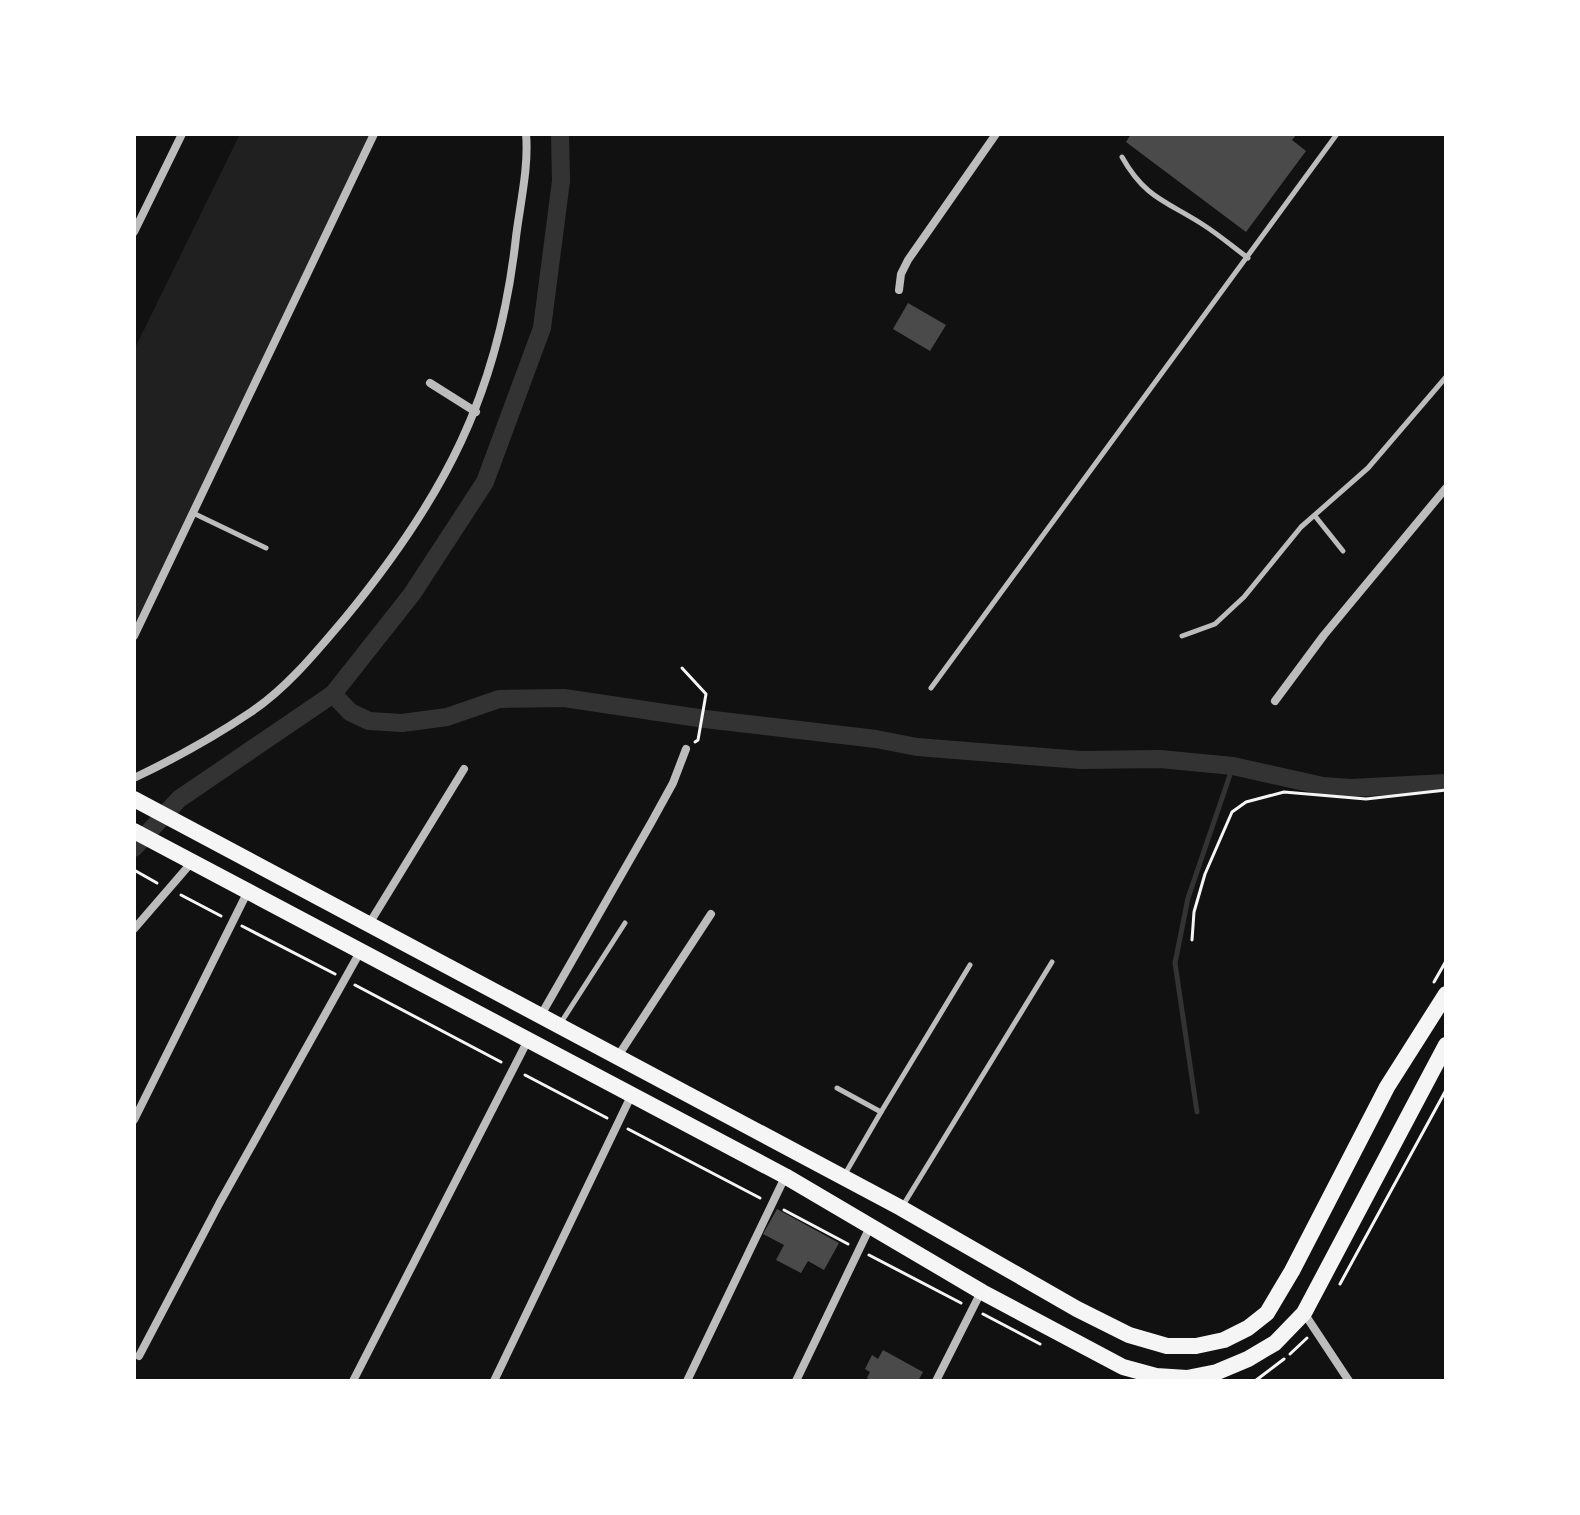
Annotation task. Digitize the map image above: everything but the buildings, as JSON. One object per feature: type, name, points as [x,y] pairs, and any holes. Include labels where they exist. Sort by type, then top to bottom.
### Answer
[{"type":"main road","points":[[134,799],[901,1208],[1077,1309],[1129,1335],[1167,1346],[1196,1346],[1224,1340],[1248,1328],[1267,1313],[1387,1087],[1446,994]]},
{"type":"main road","points":[[134,831],[785,1176],[982,1292],[1123,1367],[1156,1376],[1187,1378],[1217,1372],[1248,1359],[1275,1343],[1304,1313],[1446,1045]]},
{"type":"street","points":[[134,232],[182,134]]},
{"type":"street","points":[[134,636],[374,134]]},
{"type":"street","points":[[134,778],[253,711],[311,658],[384,571],[437,492],[476,412],[500,339],[515,249],[526,134]]},
{"type":"street","points":[[899,290],[901,274],[908,260],[996,134]]},
{"type":"street","points":[[430,383],[476,412]]},
{"type":"street","points":[[1275,701],[1324,635],[1446,488]]},
{"type":"street","points":[[540,1016],[666,796],[686,749]]},
{"type":"street","points":[[368,925],[464,769]]},
{"type":"street","points":[[134,929],[193,862]]},
{"type":"street","points":[[134,1120],[248,891]]},
{"type":"street","points":[[617,1057],[711,914]]},
{"type":"street","points":[[139,1356],[219,1204],[360,952]]},
{"type":"street","points":[[353,1381],[529,1039]]},
{"type":"street","points":[[494,1381],[632,1094]]},
{"type":"street","points":[[687,1381],[785,1176]]},
{"type":"street","points":[[796,1381],[870,1227]]},
{"type":"street","points":[[936,1381],[982,1292]]},
{"type":"street","points":[[1304,1313],[1349,1381]]},
{"type":"lane","points":[[931,688],[1337,134]]},
{"type":"lane","points":[[1122,157],[1133,177],[1146,191],[1202,224],[1248,258]]},
{"type":"lane","points":[[1182,636],[1215,624],[1264,575],[1301,527],[1368,468],[1446,377]]},
{"type":"lane","points":[[192,513],[266,548]]},
{"type":"lane","points":[[1315,516],[1343,551]]},
{"type":"lane","points":[[559,1026],[625,923]]},
{"type":"lane","points":[[901,1208],[1052,962]]},
{"type":"lane","points":[[843,1179],[970,965]]},
{"type":"lane","points":[[837,1088],[881,1112]]},
{"type":"path","points":[[682,668],[706,694],[698,740]]},
{"type":"path","points":[[1192,940],[1194,912],[1205,874],[1232,812],[1246,802],[1284,792],[1366,799],[1446,790]]},
{"type":"path","points":[[134,870],[144,876]]},
{"type":"shaded area","points":[[240,134],[376,134],[134,627],[134,350]]},
{"type":"waterway","points":[[134,848],[179,799],[333,694],[412,594],[485,482],[542,328],[561,181],[560,134]]},
{"type":"waterway","points":[[333,694],[350,712],[369,721],[402,723],[447,717],[499,699],[564,698],[917,747],[1081,760],[1160,759],[1233,766],[1323,786],[1351,788],[1446,783]]},
{"type":"waterway","points":[[1197,1112],[1175,963],[1188,898],[1233,766]]}]
